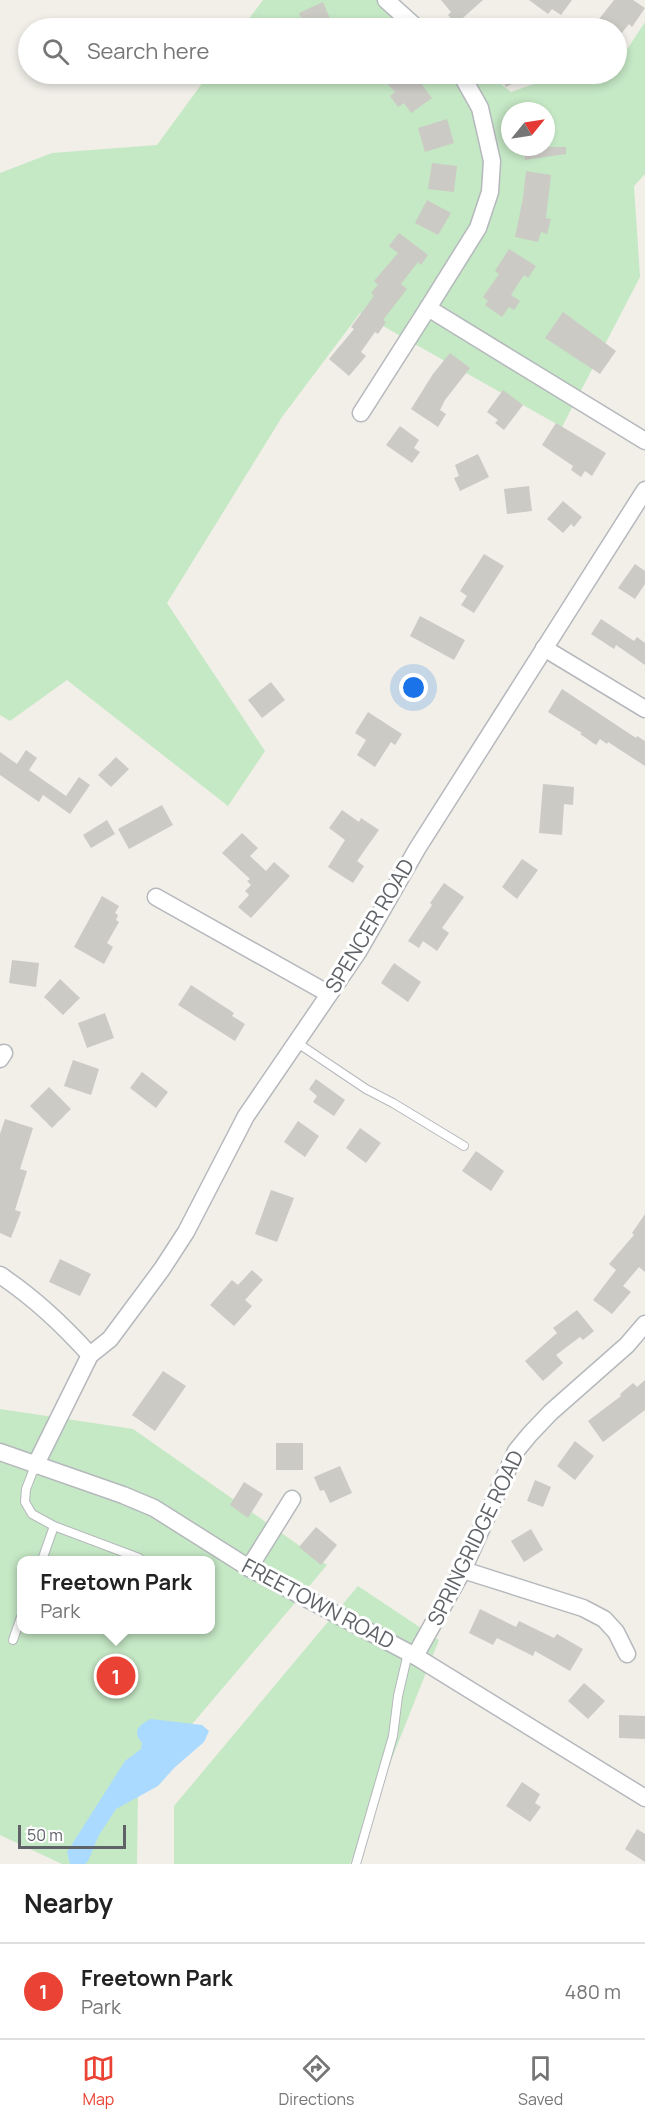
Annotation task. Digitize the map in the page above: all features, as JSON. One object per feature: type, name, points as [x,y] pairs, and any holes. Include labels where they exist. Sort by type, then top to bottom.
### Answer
[{"type":"street","points":[[386,0],[406,18]]},
{"type":"street","points":[[361,413],[478,228],[490,192],[492,161],[480,108],[467,84]]},
{"type":"street","points":[[428,308],[645,441]]},
{"type":"street","name":"SPENCER ROAD","points":[[90,1355],[110,1339],[131,1314],[186,1232],[246,1116],[358,952],[417,849],[645,490]]},
{"type":"street","points":[[544,648],[645,709]]},
{"type":"street","points":[[156,897],[329,994]]},
{"type":"street","points":[[0,1275],[71,1334],[90,1355],[34,1466]]},
{"type":"street","name":"SPRINGRIDGE ROAD","points":[[412,1654],[464,1569],[516,1451],[551,1412],[627,1345],[645,1324]]},
{"type":"street","name":"FREETOWN ROAD","points":[[0,1452],[154,1508],[249,1568],[412,1654],[645,1798]]},
{"type":"street","points":[[249,1568],[292,1499]]},
{"type":"street","points":[[464,1569],[583,1608],[604,1619],[616,1632],[627,1654]]},
{"type":"lane","points":[[296,1042],[366,1089],[464,1146]]},
{"type":"lane","points":[[34,1466],[26,1489],[25,1502],[32,1514],[54,1526],[134,1556]]},
{"type":"lane","points":[[43,1556],[54,1526]]},
{"type":"lane","points":[[13,1640],[17,1628]]},
{"type":"lane","points":[[356,1864],[393,1736],[398,1696],[412,1654]]},
{"type":"green space","points":[[263,0],[387,0],[418,18],[250,18]]},
{"type":"green space","points":[[645,22],[645,174],[634,186],[640,277],[562,427],[360,313],[282,417],[167,603],[265,751],[228,806],[67,680],[10,721],[0,715],[0,173],[52,153],[157,145],[202,84],[501,84],[511,92],[534,84],[627,84],[627,49]]},
{"type":"green space","points":[[0,1409],[133,1429],[327,1565],[138,1788],[137,1864],[62,1864],[0,1835]]},
{"type":"green space","points":[[358,1586],[439,1640],[350,1864],[174,1864],[174,1806]]},
{"type":"water","points":[[151,1719],[202,1725],[209,1731],[204,1742],[174,1768],[158,1786],[116,1809],[99,1835],[85,1864],[70,1864],[67,1852],[125,1761],[141,1749],[142,1743],[137,1735],[138,1728]]},
{"type":"building","points":[[441,0],[483,0],[463,18],[451,18],[448,15],[451,12]]},
{"type":"building","points":[[529,0],[572,0],[561,15],[552,9],[548,14]]},
{"type":"building","points":[[614,0],[633,0],[645,8],[632,27],[629,24],[627,26],[627,18],[600,18]]},
{"type":"building","points":[[323,2],[330,18],[301,18],[299,13]]},
{"type":"building","points":[[387,84],[422,84],[432,98],[411,113],[404,103],[398,107],[390,96],[395,92]]},
{"type":"building","points":[[447,119],[454,143],[425,152],[418,128]]},
{"type":"building","points":[[555,147],[566,147],[566,154],[555,156]]},
{"type":"building","points":[[524,156],[552,156],[525,160]]},
{"type":"building","points":[[432,163],[457,166],[454,192],[428,189]]},
{"type":"building","points":[[526,171],[551,175],[546,218],[551,219],[547,234],[541,232],[538,242],[515,237]]},
{"type":"building","points":[[427,200],[451,213],[438,235],[415,223]]},
{"type":"building","points":[[399,233],[428,255],[421,265],[418,262],[401,284],[407,289],[383,320],[386,322],[378,334],[375,332],[361,352],[366,356],[349,376],[329,359],[354,329],[351,327],[374,296],[371,293],[378,285],[374,281],[398,253],[389,246]]},
{"type":"building","points":[[509,249],[536,266],[528,278],[524,275],[511,295],[520,301],[514,310],[509,307],[502,317],[485,305],[488,301],[483,297],[499,274],[495,271]]},
{"type":"building","points":[[563,312],[616,351],[600,374],[545,338]]},
{"type":"building","points":[[450,353],[470,368],[445,400],[440,410],[446,414],[438,427],[411,409],[433,374]]},
{"type":"building","points":[[503,390],[523,405],[504,430],[495,423],[498,420],[487,412]]},
{"type":"building","points":[[556,423],[606,453],[592,476],[585,471],[581,477],[571,470],[573,466],[542,445]]},
{"type":"building","points":[[400,426],[419,440],[414,448],[420,452],[412,463],[386,445]]},
{"type":"building","points":[[478,454],[489,477],[460,491],[454,478],[459,476],[455,465]]},
{"type":"building","points":[[529,486],[532,511],[507,514],[504,489]]},
{"type":"building","points":[[563,501],[582,517],[574,527],[571,524],[563,533],[547,519]]},
{"type":"building","points":[[484,554],[504,566],[474,613],[461,605],[467,596],[460,591]]},
{"type":"building","points":[[635,564],[645,571],[645,584],[635,599],[618,588]]},
{"type":"building","points":[[420,616],[465,640],[454,660],[410,636]]},
{"type":"building","points":[[601,619],[634,641],[637,637],[645,643],[645,665],[616,645],[614,649],[591,634]]},
{"type":"building","points":[[271,682],[285,700],[262,718],[248,700]]},
{"type":"building","points":[[562,689],[636,738],[637,736],[645,741],[645,766],[608,742],[607,744],[600,739],[596,745],[580,734],[582,733],[548,712]]},
{"type":"building","points":[[368,712],[402,734],[395,745],[391,742],[375,767],[357,755],[366,740],[355,733]]},
{"type":"building","points":[[26,750],[37,758],[29,770],[66,796],[79,777],[90,785],[70,814],[43,795],[39,802],[0,775],[0,752],[17,764]]},
{"type":"building","points":[[116,757],[129,769],[111,787],[98,775]]},
{"type":"building","points":[[543,784],[574,787],[573,805],[564,804],[562,835],[539,833]]},
{"type":"building","points":[[162,805],[173,825],[129,849],[118,829]]},
{"type":"building","points":[[342,810],[359,822],[361,818],[379,830],[357,861],[364,866],[353,883],[328,867],[345,840],[329,828]]},
{"type":"building","points":[[107,820],[115,834],[91,848],[83,835]]},
{"type":"building","points":[[242,833],[258,848],[250,856],[266,871],[274,862],[290,876],[251,918],[238,907],[249,895],[245,891],[251,885],[247,881],[250,879],[222,853]]},
{"type":"building","points":[[522,859],[538,870],[517,899],[502,887]]},
{"type":"building","points":[[444,883],[464,897],[442,928],[449,933],[437,951],[423,941],[419,948],[408,941]]},
{"type":"building","points":[[102,896],[119,906],[115,913],[118,915],[116,920],[119,922],[107,943],[113,947],[104,964],[74,947]]},
{"type":"building","points":[[12,960],[39,963],[36,987],[9,983]]},
{"type":"building","points":[[394,963],[421,982],[408,1002],[381,983]]},
{"type":"building","points":[[60,979],[80,998],[63,1015],[44,997]]},
{"type":"building","points":[[191,985],[234,1013],[232,1016],[245,1024],[235,1041],[178,1005]]},
{"type":"building","points":[[105,1013],[114,1038],[87,1048],[78,1023]]},
{"type":"building","points":[[73,1060],[99,1069],[91,1095],[64,1086]]},
{"type":"building","points":[[142,1072],[168,1092],[156,1108],[130,1088]]},
{"type":"building","points":[[316,1079],[345,1100],[334,1116],[313,1102],[317,1096],[309,1089]]},
{"type":"building","points":[[49,1087],[71,1109],[52,1128],[30,1106]]},
{"type":"building","points":[[5,1119],[33,1128],[20,1169],[27,1171],[15,1210],[21,1212],[11,1238],[0,1233],[0,1134]]},
{"type":"building","points":[[298,1121],[319,1136],[305,1157],[284,1142]]},
{"type":"building","points":[[360,1128],[381,1143],[366,1163],[346,1148]]},
{"type":"building","points":[[476,1151],[504,1171],[491,1191],[462,1171]]},
{"type":"building","points":[[271,1190],[294,1198],[277,1242],[255,1234]]},
{"type":"building","points":[[645,1214],[645,1272],[639,1267],[623,1286],[631,1292],[612,1314],[593,1300],[616,1270],[609,1264],[634,1235],[632,1233]]},
{"type":"building","points":[[60,1259],[91,1274],[80,1296],[49,1282]]},
{"type":"building","points":[[252,1270],[263,1280],[245,1300],[252,1306],[234,1326],[210,1305],[232,1280],[238,1285]]},
{"type":"building","points":[[577,1310],[594,1331],[583,1340],[580,1337],[556,1355],[563,1363],[543,1381],[525,1361],[557,1333],[553,1328]]},
{"type":"building","points":[[163,1371],[186,1386],[155,1431],[132,1415]]},
{"type":"building","points":[[645,1380],[645,1410],[603,1442],[588,1421],[621,1396],[620,1394],[633,1383],[637,1387]]},
{"type":"building","points":[[575,1441],[594,1456],[575,1480],[557,1466]]},
{"type":"building","points":[[276,1443],[303,1443],[303,1470],[276,1470]]},
{"type":"building","points":[[340,1466],[352,1493],[330,1503],[324,1490],[320,1491],[314,1477]]},
{"type":"building","points":[[535,1480],[551,1487],[543,1507],[527,1501]]},
{"type":"building","points":[[244,1482],[263,1494],[248,1518],[230,1505]]},
{"type":"building","points":[[316,1527],[337,1545],[321,1565],[299,1547]]},
{"type":"building","points":[[531,1529],[543,1550],[524,1562],[511,1541]]},
{"type":"building","points":[[480,1609],[516,1627],[519,1621],[554,1638],[557,1634],[583,1649],[570,1671],[535,1651],[533,1656],[497,1638],[493,1645],[469,1633]]},
{"type":"building","points":[[584,1683],[605,1701],[588,1719],[568,1701]]},
{"type":"building","points":[[619,1715],[645,1716],[645,1739],[619,1738]]},
{"type":"building","points":[[522,1782],[540,1794],[535,1803],[541,1807],[530,1822],[506,1806]]},
{"type":"building","points":[[637,1829],[645,1834],[645,1862],[625,1849]]},
{"type":"place","name":"Freetown Park","points":[[116,1676]]}]
